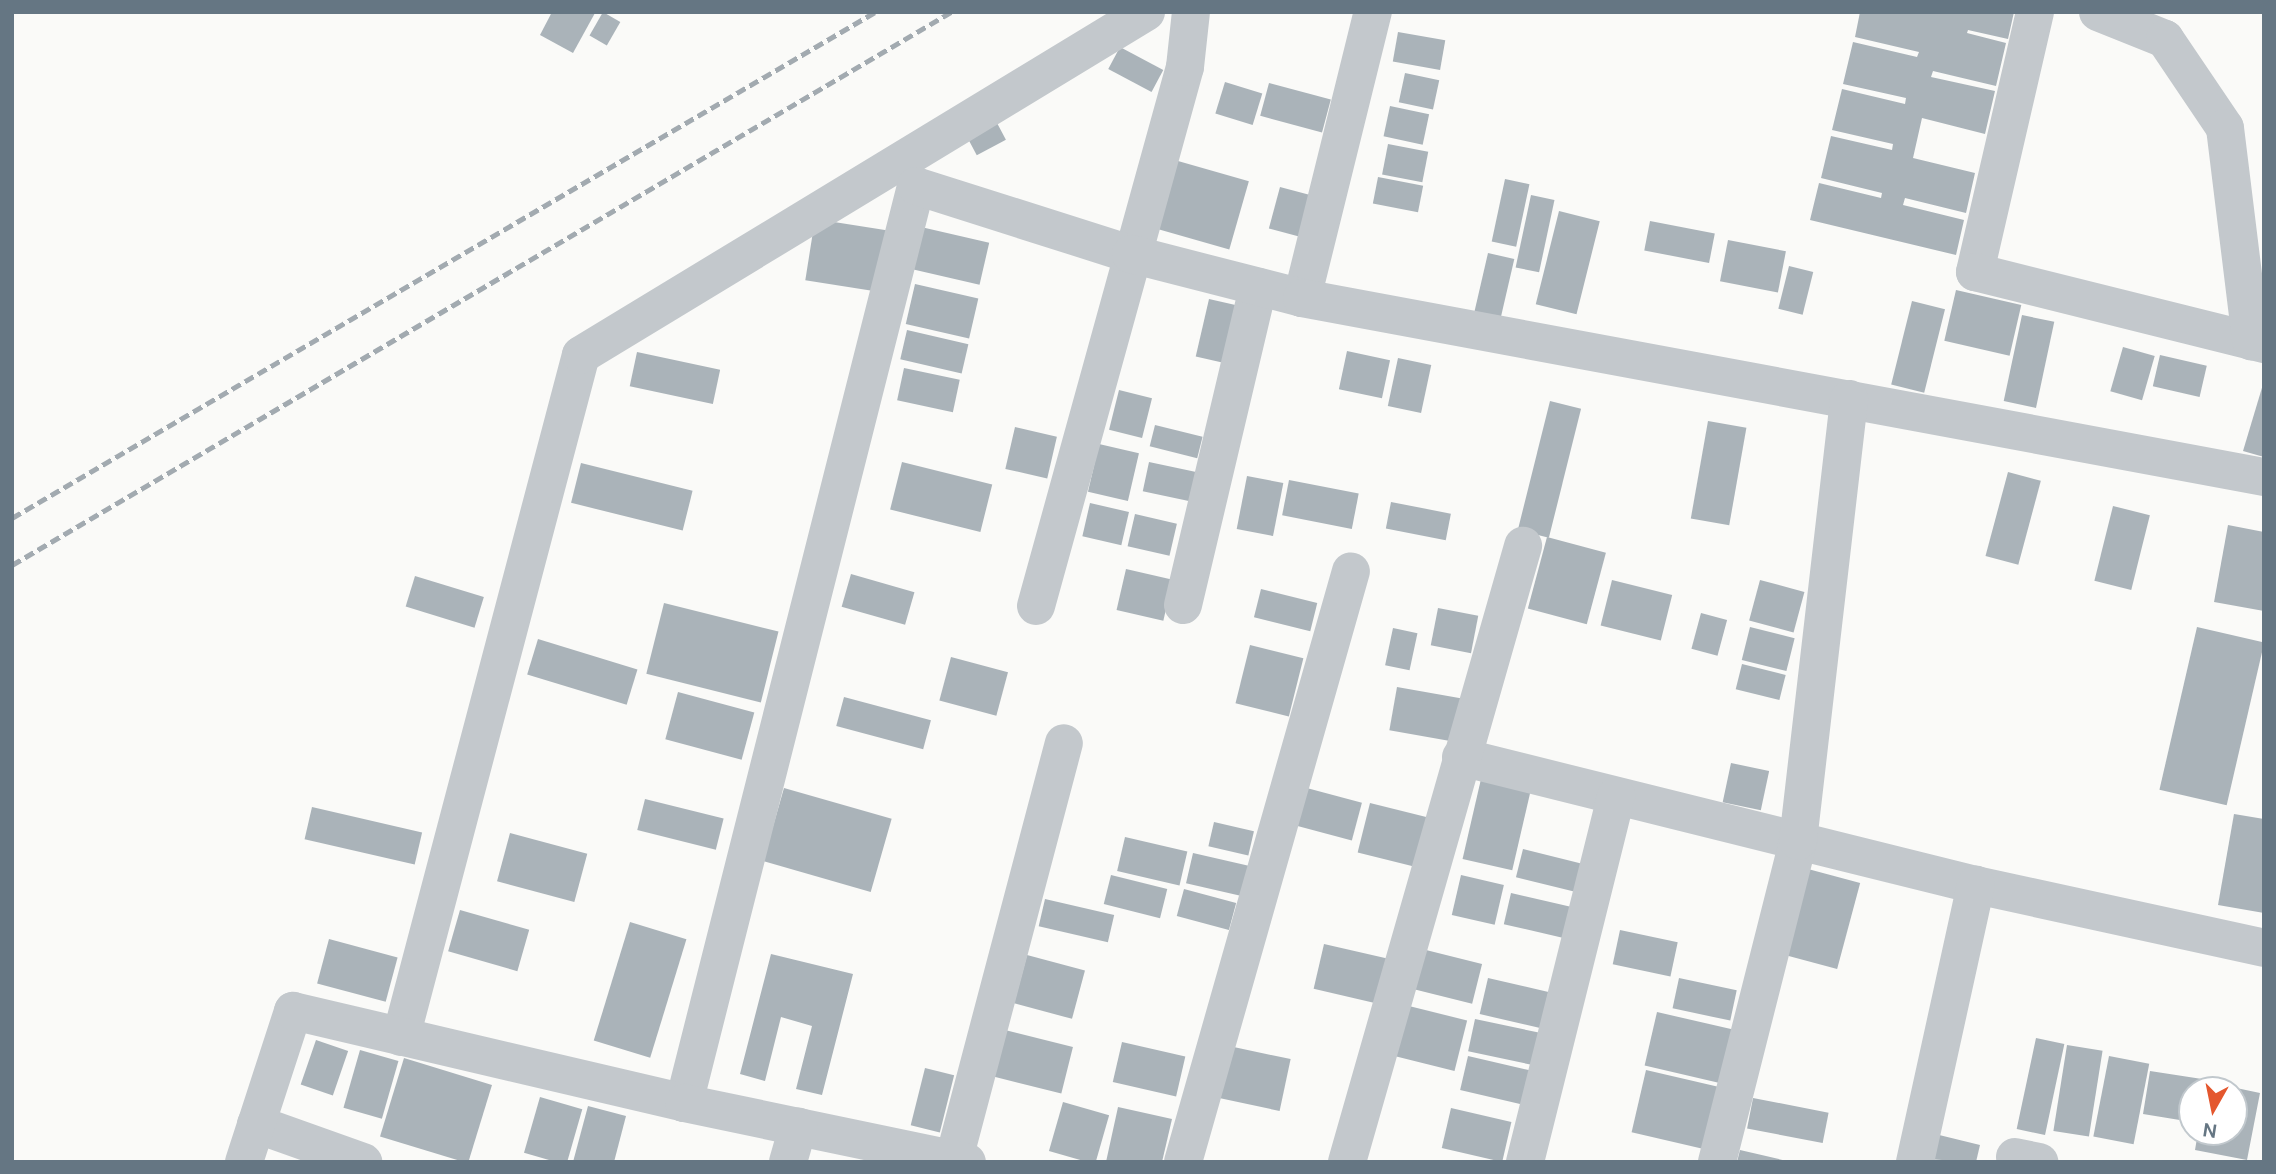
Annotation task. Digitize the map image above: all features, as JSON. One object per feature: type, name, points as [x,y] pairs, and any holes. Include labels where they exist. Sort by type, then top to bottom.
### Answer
[{"type":"street","points":[[401,1037],[580,355],[1146,12]]},
{"type":"street","points":[[1036,606],[1131,254],[1185,67],[1191,12]]},
{"type":"street","points":[[1302,298],[1373,12]]},
{"type":"street","points":[[2035,12],[1975,272],[2257,342],[2225,128],[2165,39],[2098,12]]},
{"type":"street","points":[[684,1103],[916,186],[1131,254],[1302,298],[2264,477]]},
{"type":"street","points":[[1183,605],[1258,287]]},
{"type":"street","points":[[1717,1162],[1798,841],[1849,399]]},
{"type":"street","points":[[1347,1162],[1522,546]]},
{"type":"street","points":[[1183,1162],[1351,571]]},
{"type":"street","points":[[244,1162],[293,1011],[684,1103],[793,1144],[960,1160],[1064,743]]},
{"type":"street","points":[[1461,757],[1976,885],[2264,948]]},
{"type":"street","points":[[1525,1162],[1616,796]]},
{"type":"street","points":[[1915,1162],[1976,885]]},
{"type":"street","points":[[256,1124],[363,1162]]},
{"type":"building","points":[[552,12],[595,13],[573,53],[540,35]]},
{"type":"building","points":[[603,12],[620,22],[607,45],[590,35]]},
{"type":"building","points":[[1860,12],[2014,12],[2008,39],[1968,30],[1967,33],[2006,43],[1996,86],[1933,71],[1931,77],[1995,91],[1985,134],[1922,118],[1913,158],[1975,173],[1966,213],[1905,198],[1903,205],[1964,220],[1956,255],[1810,220],[1819,183],[1881,198],[1882,193],[1821,178],[1831,136],[1892,150],[1893,144],[1832,130],[1842,89],[1905,104],[1906,98],[1843,84],[1853,42],[1917,57],[1919,52],[1855,37]]},
{"type":"building","points":[[1398,32],[1445,40],[1440,70],[1393,62]]},
{"type":"building","points":[[1120,47],[1163,70],[1152,92],[1108,69]]},
{"type":"building","points":[[1405,73],[1439,80],[1433,110],[1399,102]]},
{"type":"building","points":[[1225,82],[1262,93],[1253,125],[1215,114]]},
{"type":"building","points":[[1269,83],[1331,100],[1322,132],[1260,116]]},
{"type":"building","points":[[1390,106],[1429,114],[1423,145],[1384,136]]},
{"type":"building","points":[[997,123],[1006,140],[977,155],[968,138]]},
{"type":"building","points":[[1388,144],[1428,152],[1422,182],[1382,174]]},
{"type":"building","points":[[1171,159],[1249,181],[1229,250],[1151,227]]},
{"type":"building","points":[[1378,177],[1423,186],[1418,212],[1373,204]]},
{"type":"building","points":[[1505,179],[1529,184],[1516,247],[1492,242]]},
{"type":"building","points":[[1280,187],[1317,197],[1306,238],[1269,229]]},
{"type":"building","points":[[1531,195],[1554,200],[1539,272],[1516,267]]},
{"type":"building","points":[[1559,211],[1600,221],[1577,314],[1536,304]]},
{"type":"building","points":[[815,219],[888,231],[878,292],[805,280]]},
{"type":"building","points":[[1650,221],[1715,234],[1709,263],[1644,250]]},
{"type":"building","points":[[921,227],[989,243],[980,285],[911,269]]},
{"type":"building","points":[[1728,240],[1786,251],[1778,292],[1720,281]]},
{"type":"building","points":[[1488,253],[1514,259],[1499,324],[1473,318]]},
{"type":"building","points":[[1789,266],[1813,272],[1803,315],[1778,309]]},
{"type":"building","points":[[915,284],[978,299],[969,339],[906,324]]},
{"type":"building","points":[[1956,290],[2021,305],[2010,356],[1944,341]]},
{"type":"building","points":[[1209,299],[1243,307],[1230,364],[1196,356]]},
{"type":"building","points":[[1912,301],[1945,309],[1924,393],[1891,384]]},
{"type":"building","points":[[2022,315],[2054,322],[2036,408],[2004,401]]},
{"type":"building","points":[[907,330],[968,344],[962,373],[900,359]]},
{"type":"building","points":[[2123,347],[2155,356],[2142,400],[2110,391]]},
{"type":"building","points":[[1347,351],[1390,360],[1382,398],[1339,389]]},
{"type":"building","points":[[637,352],[720,370],[713,404],[630,386]]},
{"type":"building","points":[[2160,355],[2207,366],[2200,397],[2153,386]]},
{"type":"building","points":[[1398,358],[1431,365],[1421,413],[1388,406]]},
{"type":"building","points":[[904,368],[960,380],[953,412],[897,400]]},
{"type":"building","points":[[2264,381],[2264,457],[2243,451]]},
{"type":"building","points":[[1119,390],[1152,398],[1142,438],[1109,430]]},
{"type":"building","points":[[1550,401],[1581,409],[1549,538],[1518,530]]},
{"type":"building","points":[[1708,421],[1746,428],[1729,525],[1691,518]]},
{"type":"building","points":[[1155,425],[1203,437],[1197,458],[1150,446]]},
{"type":"building","points":[[1015,427],[1057,437],[1047,479],[1005,469]]},
{"type":"building","points":[[1099,444],[1139,453],[1128,501],[1088,492]]},
{"type":"building","points":[[902,462],[992,484],[980,532],[890,510]]},
{"type":"building","points":[[1149,462],[1201,473],[1195,502],[1143,491]]},
{"type":"building","points":[[581,463],[693,491],[683,531],[571,503]]},
{"type":"building","points":[[2008,472],[2041,481],[2018,565],[1985,556]]},
{"type":"building","points":[[1247,476],[1283,483],[1273,536],[1237,529]]},
{"type":"building","points":[[1289,480],[1359,494],[1352,529],[1282,515]]},
{"type":"building","points":[[1391,502],[1451,514],[1446,540],[1386,529]]},
{"type":"building","points":[[1090,503],[1129,512],[1121,545],[1082,536]]},
{"type":"building","points":[[2113,506],[2150,515],[2131,590],[2094,581]]},
{"type":"building","points":[[1135,514],[1177,524],[1169,556],[1128,546]]},
{"type":"building","points":[[2228,525],[2264,532],[2264,611],[2214,602]]},
{"type":"building","points":[[1547,537],[1606,553],[1587,624],[1528,608]]},
{"type":"building","points":[[1126,569],[1173,580],[1163,621],[1117,610]]},
{"type":"building","points":[[851,574],[914,592],[905,625],[842,607]]},
{"type":"building","points":[[415,576],[484,597],[474,628],[406,607]]},
{"type":"building","points":[[1612,580],[1672,595],[1661,641],[1601,626]]},
{"type":"building","points":[[1760,580],[1804,592],[1794,632],[1749,621]]},
{"type":"building","points":[[1261,589],[1317,603],[1310,631],[1254,617]]},
{"type":"building","points":[[664,603],[778,632],[761,702],[646,674]]},
{"type":"building","points":[[1438,608],[1478,616],[1471,653],[1431,645]]},
{"type":"building","points":[[1701,613],[1727,620],[1718,656],[1691,649]]},
{"type":"building","points":[[1750,627],[1795,638],[1786,671],[1742,660]]},
{"type":"building","points":[[2197,627],[2264,642],[2227,805],[2159,790]]},
{"type":"building","points":[[1393,628],[1417,633],[1410,670],[1385,665]]},
{"type":"building","points":[[538,639],[637,669],[627,705],[527,674]]},
{"type":"building","points":[[1250,645],[1303,658],[1289,717],[1235,703]]},
{"type":"building","points":[[951,657],[1008,672],[996,716],[939,700]]},
{"type":"building","points":[[1742,664],[1786,675],[1779,700],[1736,689]]},
{"type":"building","points":[[1397,687],[1462,698],[1454,742],[1389,730]]},
{"type":"building","points":[[678,692],[754,712],[742,760],[665,739]]},
{"type":"building","points":[[844,697],[931,720],[923,749],[836,726]]},
{"type":"building","points":[[1731,763],[1769,771],[1761,810],[1723,802]]},
{"type":"building","points":[[1481,779],[1531,790],[1512,870],[1463,859]]},
{"type":"building","points":[[1303,787],[1362,803],[1352,840],[1293,825]]},
{"type":"building","points":[[784,788],[892,819],[871,892],[763,861]]},
{"type":"building","points":[[645,799],[724,819],[716,850],[637,830]]},
{"type":"building","points":[[1370,803],[1427,817],[1415,867],[1358,852]]},
{"type":"building","points":[[312,807],[422,832],[415,865],[305,839]]},
{"type":"building","points":[[2234,814],[2264,819],[2264,913],[2218,905]]},
{"type":"building","points":[[1214,822],[1254,831],[1248,856],[1208,846]]},
{"type":"building","points":[[510,833],[587,854],[574,902],[497,881]]},
{"type":"building","points":[[1125,837],[1187,851],[1179,885],[1117,871]]},
{"type":"building","points":[[1523,849],[1586,865],[1579,893],[1516,877]]},
{"type":"building","points":[[1193,853],[1249,866],[1242,896],[1186,883]]},
{"type":"building","points":[[1808,869],[1860,883],[1837,969],[1785,955]]},
{"type":"building","points":[[1111,875],[1167,889],[1160,918],[1104,904]]},
{"type":"building","points":[[1461,875],[1504,885],[1495,925],[1452,915]]},
{"type":"building","points":[[1184,889],[1236,903],[1229,930],[1177,916]]},
{"type":"building","points":[[1511,893],[1578,909],[1571,940],[1504,924]]},
{"type":"building","points":[[1045,899],[1114,915],[1108,942],[1039,926]]},
{"type":"building","points":[[460,910],[529,930],[517,971],[448,951]]},
{"type":"building","points":[[630,922],[686,939],[650,1058],[594,1041]]},
{"type":"building","points":[[1620,930],[1678,942],[1670,977],[1613,964]]},
{"type":"building","points":[[329,939],[398,957],[386,1002],[317,983]]},
{"type":"building","points":[[1324,944],[1388,959],[1378,1004],[1314,989]]},
{"type":"building","points":[[1418,948],[1482,964],[1472,1004],[1408,988]]},
{"type":"building","points":[[771,954],[853,974],[822,1095],[796,1089],[812,1026],[781,1017],[765,1081],[740,1074]]},
{"type":"building","points":[[1027,955],[1085,971],[1072,1019],[1014,1003]]},
{"type":"building","points":[[1488,978],[1548,992],[1540,1028],[1480,1014]]},
{"type":"building","points":[[1679,978],[1737,990],[1730,1021],[1673,1008]]},
{"type":"building","points":[[1405,1005],[1467,1020],[1455,1071],[1392,1055]]},
{"type":"building","points":[[1657,1012],[1732,1029],[1720,1083],[1645,1066]]},
{"type":"building","points":[[1475,1019],[1543,1034],[1537,1066],[1468,1051]]},
{"type":"building","points":[[1005,1030],[1073,1047],[1061,1094],[993,1077]]},
{"type":"building","points":[[2036,1038],[2064,1044],[2045,1135],[2017,1129]]},
{"type":"building","points":[[316,1040],[348,1051],[333,1096],[301,1084]]},
{"type":"building","points":[[1122,1042],[1185,1057],[1176,1097],[1113,1082]]},
{"type":"building","points":[[2067,1045],[2103,1051],[2089,1137],[2053,1131]]},
{"type":"building","points":[[1229,1046],[1291,1059],[1280,1111],[1218,1098]]},
{"type":"building","points":[[360,1050],[398,1061],[382,1119],[343,1108]]},
{"type":"building","points":[[1468,1056],[1533,1071],[1525,1105],[1460,1090]]},
{"type":"building","points":[[2109,1056],[2149,1064],[2134,1144],[2093,1136]]},
{"type":"building","points":[[404,1058],[492,1085],[468,1162],[380,1136]]},
{"type":"building","points":[[925,1068],[954,1075],[940,1133],[911,1125]]},
{"type":"building","points":[[1646,1070],[1718,1087],[1704,1149],[1632,1132]]},
{"type":"building","points":[[2150,1071],[2182,1076],[2178,1076],[2178,1120],[2143,1114]]},
{"type":"building","points":[[2248,1090],[2260,1093],[2247,1160],[2195,1150],[2196,1146],[2248,1146]]},
{"type":"building","points":[[540,1097],[582,1109],[567,1162],[556,1162],[524,1153]]},
{"type":"building","points":[[1753,1098],[1829,1113],[1823,1143],[1747,1128]]},
{"type":"building","points":[[1063,1102],[1109,1115],[1096,1162],[1049,1151]]},
{"type":"building","points":[[588,1106],[626,1116],[614,1162],[573,1162]]},
{"type":"building","points":[[1118,1107],[1172,1119],[1162,1162],[1106,1162]]},
{"type":"building","points":[[1451,1108],[1511,1122],[1502,1162],[1442,1148]]},
{"type":"building","points":[[1931,1133],[1980,1145],[1976,1162],[1925,1159]]},
{"type":"building","points":[[1740,1150],[1787,1161],[1737,1162]]},
{"type":"railway","points":[[12,518],[875,12]]},
{"type":"railway","points":[[12,565],[951,12]]}]
